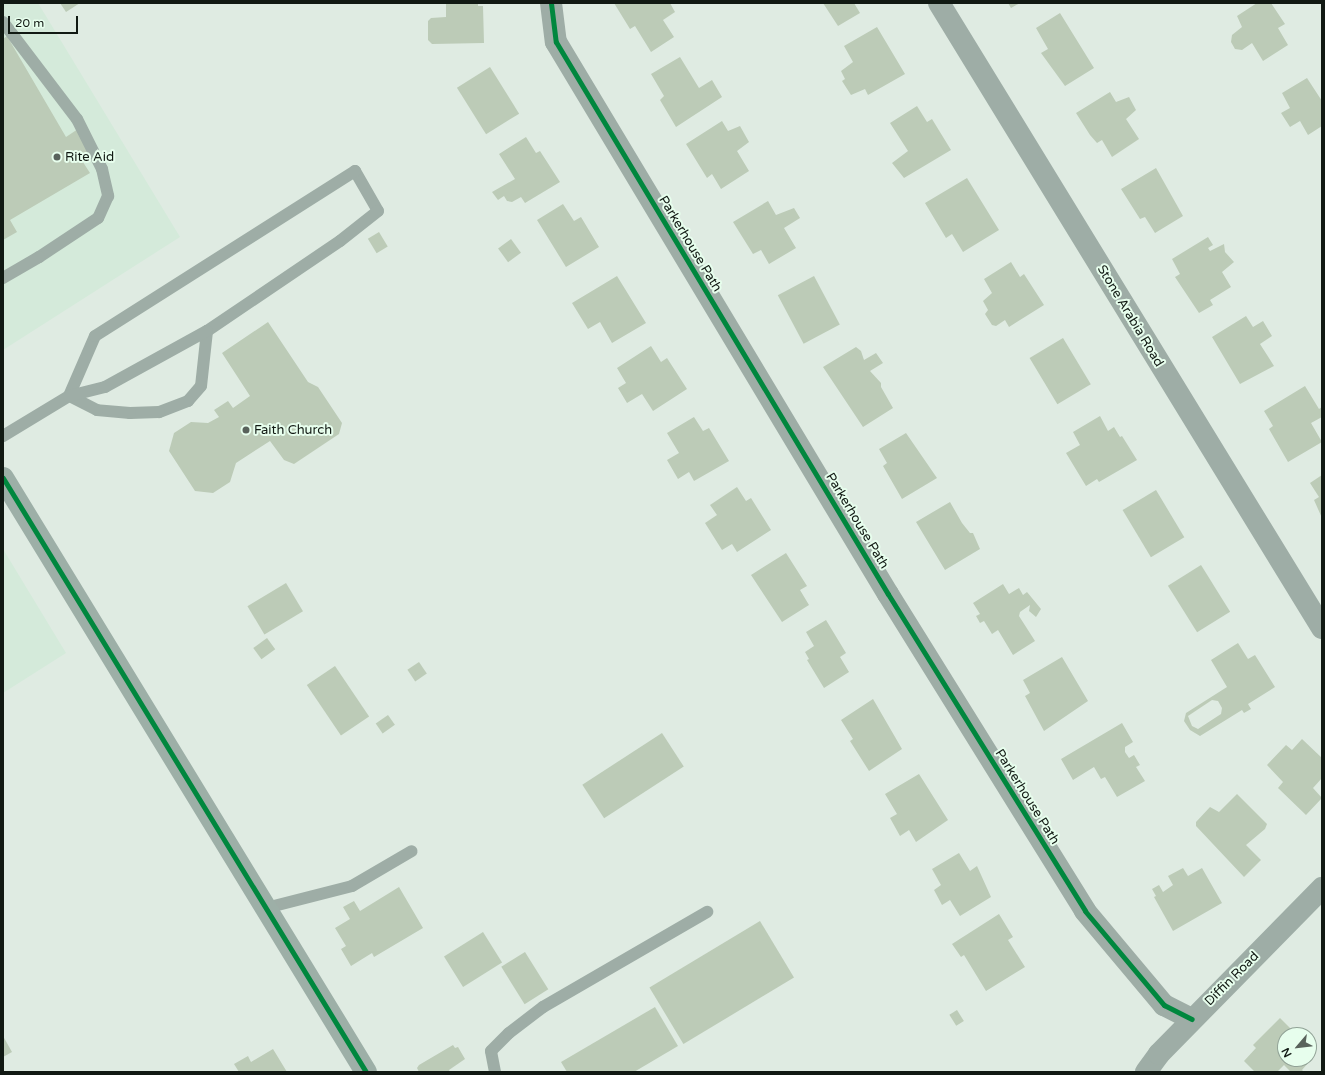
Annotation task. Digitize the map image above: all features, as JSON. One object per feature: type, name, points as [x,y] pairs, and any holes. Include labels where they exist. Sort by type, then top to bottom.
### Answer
[{"type":"main road","points":[[3,478],[366,1072]]},
{"type":"street","name":"Parkerhouse Path","points":[[551,3],[556,42],[888,594],[1085,911],[1164,1005],[1192,1019]]},
{"type":"street","name":"Stone Arabia Road","points":[[939,3],[1322,628]]},
{"type":"street","name":"Diffin Road","points":[[1146,1072],[1159,1054],[1192,1019],[1322,888]]},
{"type":"lane","points":[[3,22],[77,119],[102,169],[108,196],[98,218],[39,257],[3,278]]},
{"type":"lane","points":[[3,436],[69,396],[105,387],[207,331],[340,241],[378,211],[355,171],[95,336],[69,396]]},
{"type":"lane","points":[[69,396],[97,410],[130,413],[159,412],[176,407],[188,401],[201,386],[207,331]]},
{"type":"lane","points":[[266,908],[352,886],[412,850]]},
{"type":"lane","points":[[495,1072],[491,1051],[509,1033],[543,1008],[708,912]]},
{"type":"shaded area","points":[[3,3],[38,3],[180,237],[3,350]]},
{"type":"shaded area","points":[[3,549],[66,653],[3,693]]},
{"type":"building","points":[[60,3],[80,3],[66,12]]},
{"type":"building","points":[[446,3],[478,3],[478,6],[483,6],[484,43],[432,44],[428,40],[428,21],[431,18],[446,17]]},
{"type":"building","points":[[614,3],[670,3],[675,12],[663,20],[674,37],[651,52],[635,26],[630,29]]},
{"type":"building","points":[[823,3],[854,3],[860,13],[838,26]]},
{"type":"building","points":[[1008,3],[1020,3],[1011,8]]},
{"type":"building","points":[[1257,3],[1271,3],[1285,24],[1278,28],[1288,45],[1263,61],[1252,43],[1242,50],[1235,49],[1231,42],[1232,35],[1242,27],[1237,16]]},
{"type":"building","points":[[1060,13],[1094,68],[1065,86],[1041,53],[1048,49],[1036,28]]},
{"type":"building","points":[[877,27],[905,74],[868,95],[865,89],[851,95],[842,81],[845,79],[841,71],[853,62],[844,46]]},
{"type":"building","name":"Rite Aid","points":[[7,36],[66,137],[78,129],[92,153],[81,159],[90,173],[10,220],[17,232],[3,240],[3,39]]},
{"type":"building","points":[[680,57],[699,88],[712,80],[722,97],[676,127],[660,100],[664,96],[651,74]]},
{"type":"building","points":[[490,67],[519,114],[486,134],[457,88]]},
{"type":"building","points":[[1307,78],[1322,101],[1322,126],[1308,135],[1300,121],[1290,127],[1281,113],[1290,108],[1282,93]]},
{"type":"building","points":[[1110,92],[1116,102],[1129,97],[1136,110],[1126,119],[1139,139],[1112,157],[1102,140],[1097,143],[1090,135],[1076,113]]},
{"type":"building","points":[[917,106],[927,122],[932,119],[951,150],[904,178],[892,163],[908,151],[890,123]]},
{"type":"building","points":[[722,121],[728,131],[740,126],[749,142],[737,151],[749,171],[721,189],[712,174],[707,178],[686,144]]},
{"type":"building","points":[[526,137],[536,153],[540,151],[560,182],[525,203],[521,197],[512,202],[507,201],[504,196],[498,200],[492,192],[515,179],[499,154]]},
{"type":"building","points":[[1156,168],[1183,216],[1155,233],[1145,217],[1140,219],[1121,189]]},
{"type":"building","points":[[967,178],[999,230],[963,252],[952,234],[946,238],[925,203]]},
{"type":"building","points":[[768,201],[776,215],[794,208],[800,218],[784,228],[796,248],[769,264],[761,250],[753,254],[733,222]]},
{"type":"building","points":[[563,204],[574,221],[581,217],[599,247],[566,267],[537,220]]},
{"type":"building","points":[[379,232],[388,247],[377,253],[368,239]]},
{"type":"building","points":[[1208,237],[1213,245],[1208,248],[1210,251],[1224,244],[1225,252],[1234,262],[1222,272],[1231,287],[1210,300],[1213,305],[1199,313],[1175,277],[1180,274],[1172,259]]},
{"type":"building","points":[[511,239],[521,253],[508,262],[498,248]]},
{"type":"building","points":[[1011,262],[1020,277],[1024,274],[1044,305],[1009,327],[1005,320],[996,326],[992,325],[985,314],[988,310],[983,301],[992,293],[984,279]]},
{"type":"building","points":[[617,276],[646,323],[612,343],[600,322],[588,329],[572,303]]},
{"type":"building","points":[[814,276],[840,325],[804,344],[778,295]]},
{"type":"building","points":[[1246,316],[1253,327],[1263,321],[1272,336],[1260,344],[1274,366],[1240,384],[1212,337]]},
{"type":"building","points":[[268,322],[308,382],[318,387],[342,423],[339,434],[294,464],[284,460],[270,441],[236,463],[230,482],[213,493],[195,491],[169,451],[174,433],[191,422],[208,423],[219,417],[214,410],[228,401],[233,408],[250,396],[222,353]]},
{"type":"building","points":[[1063,338],[1091,384],[1057,404],[1030,358]]},
{"type":"building","points":[[651,346],[661,362],[667,358],[687,389],[653,411],[642,394],[627,403],[618,388],[626,383],[617,368]]},
{"type":"building","points":[[856,347],[861,351],[864,360],[876,353],[883,363],[870,371],[881,383],[881,387],[893,408],[863,427],[823,367]]},
{"type":"building","points":[[1305,386],[1319,409],[1322,407],[1322,417],[1311,423],[1322,442],[1288,462],[1269,429],[1273,426],[1264,411]]},
{"type":"building","points":[[1100,416],[1108,431],[1114,427],[1120,437],[1122,436],[1137,460],[1099,482],[1097,479],[1086,486],[1066,453],[1080,445],[1073,432]]},
{"type":"building","points":[[694,417],[703,431],[709,428],[729,461],[694,481],[689,472],[678,479],[667,460],[679,453],[667,433]]},
{"type":"building","points":[[906,433],[937,478],[902,499],[883,466],[887,463],[879,449]]},
{"type":"building","points":[[1322,475],[1322,518],[1314,500],[1319,497],[1310,483]]},
{"type":"building","points":[[737,487],[746,501],[751,498],[771,530],[737,552],[732,544],[722,550],[705,523],[717,515],[710,505]]},
{"type":"building","points":[[1156,490],[1184,537],[1151,557],[1123,510]]},
{"type":"building","points":[[950,502],[962,523],[970,533],[973,533],[980,549],[945,570],[916,522]]},
{"type":"building","points":[[786,553],[807,586],[800,590],[809,605],[782,622],[751,575]]},
{"type":"building","points":[[1201,565],[1230,612],[1197,632],[1168,586]]},
{"type":"building","points":[[286,583],[303,611],[264,634],[247,606]]},
{"type":"building","points":[[1003,584],[1009,594],[1019,588],[1023,595],[1027,592],[1041,609],[1036,617],[1029,611],[1030,605],[1020,612],[1019,616],[1035,641],[1013,655],[998,630],[992,634],[984,621],[980,623],[976,616],[980,614],[973,603]]},
{"type":"building","points":[[826,620],[846,653],[840,657],[849,672],[824,688],[807,660],[809,659],[805,652],[814,646],[806,632]]},
{"type":"building","points":[[267,638],[275,649],[261,659],[253,648]]},
{"type":"building","points":[[1238,643],[1248,659],[1255,655],[1275,687],[1248,704],[1251,709],[1244,713],[1242,710],[1200,736],[1190,730],[1184,721],[1186,713],[1227,687],[1211,660]],"holes":[[[1212,700],[1218,701],[1222,708],[1221,714],[1198,729],[1192,726],[1188,716]]]},
{"type":"building","points":[[1062,657],[1088,701],[1044,731],[1025,696],[1030,693],[1023,680]]},
{"type":"building","points":[[419,662],[427,674],[415,681],[407,670]]},
{"type":"building","points":[[335,666],[369,717],[341,736],[307,685]]},
{"type":"building","points":[[873,699],[902,749],[869,771],[850,741],[853,739],[841,720]]},
{"type":"building","points":[[388,715],[395,725],[383,733],[376,724]]},
{"type":"building","points":[[1122,723],[1133,742],[1125,747],[1125,752],[1129,758],[1134,755],[1140,765],[1136,767],[1145,781],[1117,797],[1105,777],[1101,779],[1094,767],[1073,780],[1061,759]]},
{"type":"building","points":[[662,733],[684,767],[604,818],[582,785]]},
{"type":"building","points":[[1302,739],[1322,758],[1322,778],[1313,788],[1322,798],[1306,815],[1278,788],[1283,782],[1267,765],[1286,745],[1292,750]]},
{"type":"building","points":[[919,774],[948,820],[916,842],[909,830],[900,836],[890,818],[897,814],[885,794]]},
{"type":"building","points":[[1237,794],[1267,824],[1265,829],[1246,845],[1261,860],[1244,877],[1196,826],[1196,822],[1210,807],[1219,812]]},
{"type":"building","points":[[959,853],[970,871],[977,866],[991,897],[960,916],[950,900],[942,905],[934,890],[941,885],[932,869]]},
{"type":"building","points":[[1183,868],[1188,876],[1202,868],[1222,903],[1173,931],[1154,897],[1156,896],[1152,889],[1159,885],[1163,892],[1173,885],[1168,876]]},
{"type":"building","points":[[399,887],[423,928],[374,957],[372,953],[351,966],[341,949],[346,946],[335,928],[350,919],[343,907],[354,901],[360,911]]},
{"type":"building","points":[[999,914],[1013,937],[1008,940],[1025,967],[986,991],[964,955],[961,957],[952,944]]},
{"type":"building","points":[[760,921],[794,978],[683,1044],[649,987]]},
{"type":"building","points":[[483,932],[502,963],[463,987],[444,956]]},
{"type":"building","points":[[525,952],[548,989],[525,1004],[501,967]]},
{"type":"building","points":[[655,1007],[678,1046],[634,1072],[567,1072],[561,1062]]},
{"type":"building","points":[[957,1010],[964,1021],[956,1026],[949,1015]]},
{"type":"building","points":[[1280,1018],[1289,1027],[1277,1027],[1277,1067],[1282,1067],[1277,1072],[1255,1072],[1244,1061],[1256,1048],[1253,1045]]},
{"type":"building","points":[[3,1036],[12,1052],[3,1057]]},
{"type":"building","points":[[453,1045],[455,1048],[458,1047],[465,1059],[449,1070],[450,1072],[419,1072],[417,1068],[419,1065]]},
{"type":"building","points":[[273,1049],[287,1072],[239,1072],[234,1064],[248,1056],[251,1062]]},
{"type":"building","points":[[1286,1067],[1305,1067],[1302,1070],[1304,1072],[1291,1072]]},
{"type":"cycle path","points":[[551,3],[556,42],[888,594],[1085,911],[1164,1005],[1192,1019]]},
{"type":"cycle path","points":[[3,478],[366,1072]]},
{"type":"place","name":"Rite Aid","points":[[57,157]]},
{"type":"place","name":"Faith Church","points":[[246,430]]}]
